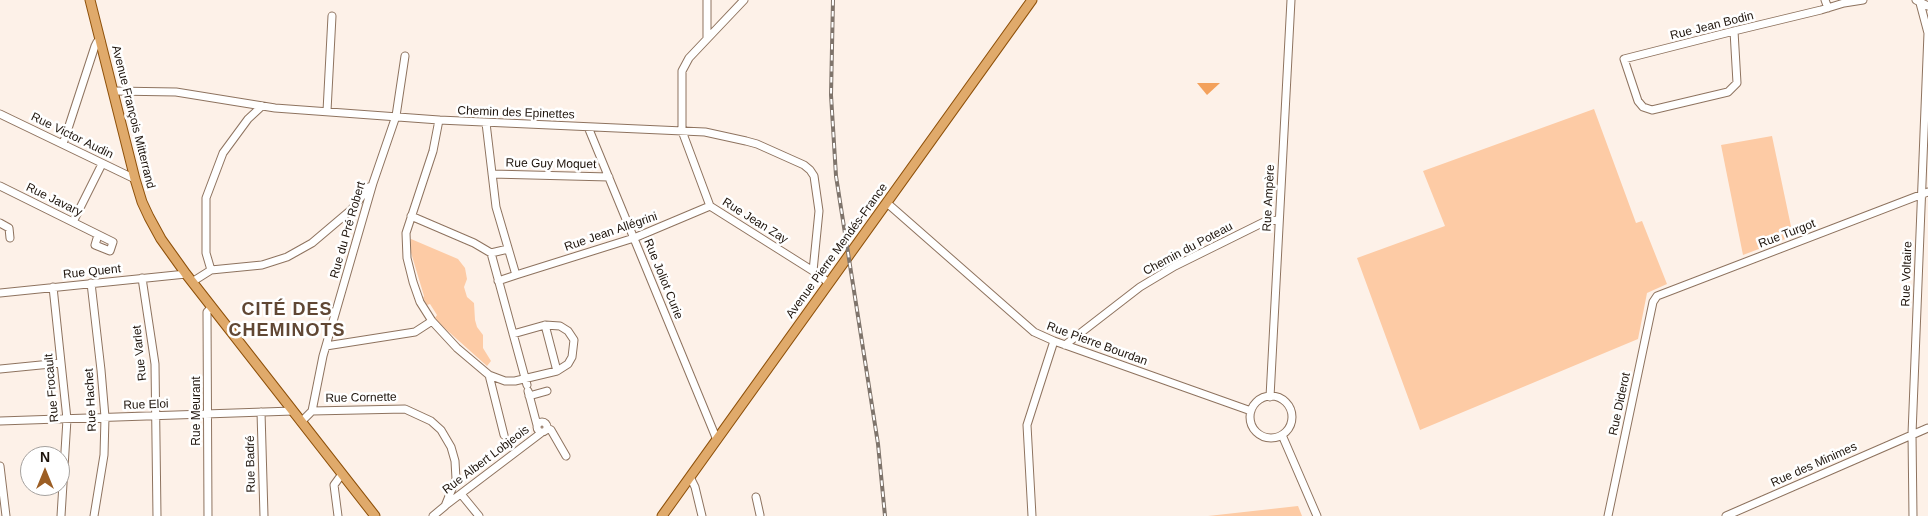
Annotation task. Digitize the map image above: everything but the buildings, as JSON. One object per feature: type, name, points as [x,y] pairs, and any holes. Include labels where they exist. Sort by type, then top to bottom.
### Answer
[{"type":"main road","name":"Avenue François Mitterrand","points":[[90,0],[135,180],[149,217],[192,282],[375,516]]},
{"type":"main road","name":"Avenue Pierre Mendés-France","points":[[662,516],[1032,0]]},
{"type":"street","points":[[706,0],[707,39]]},
{"type":"street","points":[[682,130],[682,71],[689,58],[744,0]]},
{"type":"street","name":"Rue Ampère","points":[[1270,397],[1291,0]]},
{"type":"street","points":[[1825,0],[1828,8]]},
{"type":"street","name":"Rue Jean Bodin","points":[[1734,31],[1737,84],[1728,92],[1652,110],[1643,107],[1638,101],[1624,59],[1734,31],[1863,0]]},
{"type":"street","points":[[1918,2],[1928,6]]},
{"type":"street","name":"Rue Voltaire","points":[[1913,516],[1912,434],[1925,193],[1928,33],[1918,2]]},
{"type":"street","points":[[327,111],[332,16]]},
{"type":"street","points":[[63,144],[95,46],[97,42],[101,41]]},
{"type":"street","name":"Rue du Pré Robert","points":[[312,411],[326,346],[373,182],[396,116],[405,56]]},
{"type":"street","name":"Chemin des Epinettes","points":[[114,91],[176,92],[262,106],[439,120],[682,130],[705,132],[757,144],[810,170],[814,176],[819,211],[813,270]]},
{"type":"street","points":[[211,270],[206,253],[206,198],[223,153],[248,119],[262,106]]},
{"type":"street","name":"Rue Victor Audin","points":[[1,116],[135,180]]},
{"type":"street","points":[[439,120],[433,151],[406,233],[407,258],[420,302],[432,321],[457,348],[489,375],[547,391]]},
{"type":"street","points":[[486,123],[496,207],[516,275]]},
{"type":"street","name":"Rue Joliot Curie","points":[[588,127],[717,440]]},
{"type":"street","name":"Rue Jean Zay","points":[[682,130],[710,206],[813,270],[829,283]]},
{"type":"street","points":[[73,222],[102,164]]},
{"type":"street","name":"Rue Guy Moquet","points":[[492,174],[609,177]]},
{"type":"street","points":[[192,282],[211,270],[262,265],[287,256],[312,242],[351,210],[373,182]]},
{"type":"street","name":"Rue Javary","points":[[0,186],[98,235]]},
{"type":"street","name":"Rue Turgot","points":[[1656,298],[1925,193]]},
{"type":"street","name":"Rue Pierre Bourdan","points":[[886,203],[1034,332],[1054,342],[1251,412]]},
{"type":"street","name":"Rue Jean Allégrini","points":[[498,281],[634,238],[710,206]]},
{"type":"street","points":[[411,216],[474,243],[491,253],[508,249]]},
{"type":"street","name":"Chemin du Poteau","points":[[1065,345],[1140,287],[1174,266],[1266,221],[1280,220]]},
{"type":"street","points":[[0,223],[9,228],[10,238]]},
{"type":"street","name":"Rue Albert Lobjeois","points":[[491,253],[537,424],[537,430],[551,430],[566,456]]},
{"type":"street","name":"Rue Quent","points":[[0,293],[186,274]]},
{"type":"street","name":"Rue Varlet","points":[[142,278],[155,364],[157,516]]},
{"type":"street","name":"Rue Hachet","points":[[90,284],[102,370],[105,417],[104,455],[94,516]]},
{"type":"street","name":"Rue Frocault","points":[[53,287],[67,419],[61,516]]},
{"type":"street","name":"Rue Diderot","points":[[1608,516],[1653,302],[1656,298]]},
{"type":"street","name":"Rue Meurant","points":[[208,516],[207,312],[212,307]]},
{"type":"street","points":[[326,346],[415,332],[432,321]]},
{"type":"street","points":[[545,325],[557,371]]},
{"type":"street","points":[[513,334],[545,325],[556,325],[564,328],[574,340],[574,349],[570,361],[557,371],[527,387]]},
{"type":"street","points":[[1032,516],[1027,425],[1054,342]]},
{"type":"street","points":[[0,369],[61,363]]},
{"type":"street","points":[[489,375],[504,435]]},
{"type":"street","points":[[1270,397],[1283,400],[1292,413],[1289,427],[1282,435],[1270,438],[1258,434],[1251,424],[1251,412],[1259,400],[1270,397]]},
{"type":"street","name":"Rue Cornette","points":[[302,422],[312,411],[405,409],[432,421],[441,430],[451,447],[455,461],[456,479],[445,506],[433,516]]},
{"type":"street","name":"Rue Eloi","points":[[0,421],[293,411]]},
{"type":"street","name":"Rue Badré","points":[[261,412],[264,516]]},
{"type":"street","name":"Rue des Minimes","points":[[1726,516],[1928,428]]},
{"type":"street","name":"Rue Albert Lobjeois","points":[[445,506],[544,430]]},
{"type":"street","points":[[1282,435],[1317,516]]},
{"type":"street","points":[[0,466],[6,516]]},
{"type":"street","points":[[338,516],[334,485],[342,474]]},
{"type":"street","points":[[690,477],[695,487],[702,516]]},
{"type":"street","points":[[456,479],[479,516]]},
{"type":"street","points":[[756,497],[758,516]]},
{"type":"shaded area","points":[[1197,83],[1220,83],[1207,95]]},
{"type":"shaded area","points":[[1594,109],[1636,223],[1642,221],[1667,284],[1647,293],[1638,339],[1420,430],[1357,258],[1445,226],[1423,171]]},
{"type":"shaded area","points":[[1772,136],[1793,236],[1743,255],[1721,145]]},
{"type":"shaded area","points":[[411,239],[458,259],[465,268],[467,279],[464,287],[467,297],[474,303],[475,320],[477,327],[483,335],[483,348],[491,361],[487,366],[440,324],[435,318],[437,315],[430,304],[427,305],[423,298],[409,246]]},
{"type":"shaded area","points":[[1298,506],[1302,516],[1208,516]]},
{"type":"railway","points":[[833,0],[831,95],[836,176],[878,444],[885,516]]},
{"type":"district","name":"CITÉ DES CHEMINOTS","points":[[287,320]]}]
